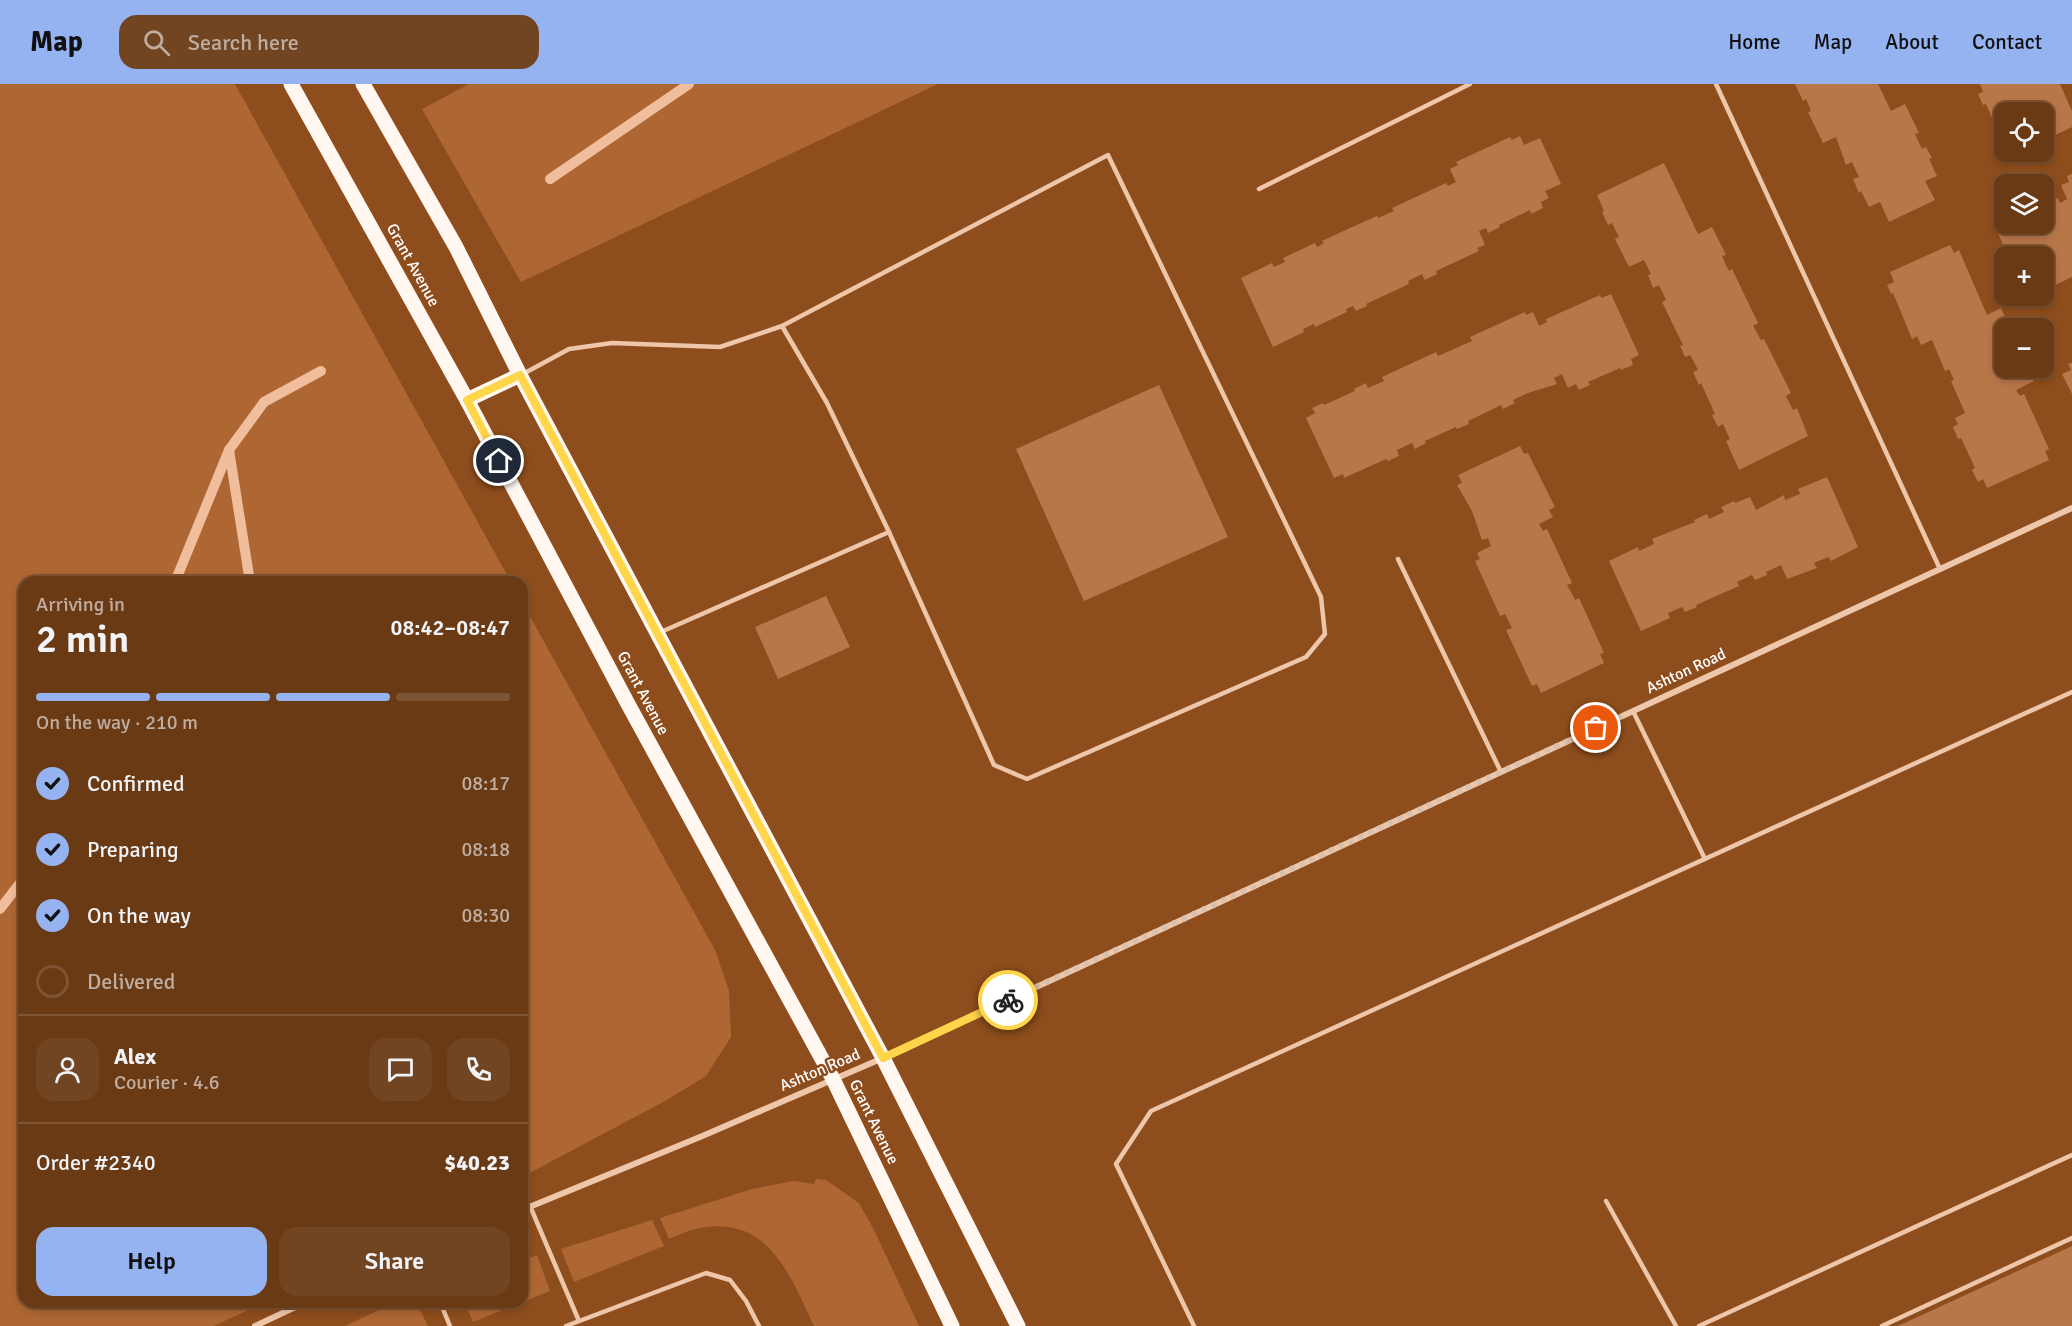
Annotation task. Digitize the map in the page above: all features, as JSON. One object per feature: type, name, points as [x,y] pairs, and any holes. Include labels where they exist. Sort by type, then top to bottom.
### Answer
[{"type":"main road","name":"Grant Avenue","points":[[291,84],[467,400],[628,704],[833,1079],[952,1326]]},
{"type":"main road","points":[[363,84],[460,256],[520,375],[883,1058],[1018,1326]]},
{"type":"main road","points":[[467,400],[520,375]]},
{"type":"street","name":"Ashton Road","points":[[530,1206],[700,1137],[883,1058],[2072,508]]},
{"type":"street","points":[[255,1326],[293,1308]]},
{"type":"lane","points":[[1259,189],[1470,84]]},
{"type":"lane","points":[[1716,84],[1940,570]]},
{"type":"lane","points":[[520,375],[569,349],[612,343],[720,347],[782,326],[1108,155],[1321,597],[1325,634],[1306,657],[1027,779],[994,765],[889,532],[827,402],[782,326]]},
{"type":"lane","points":[[658,633],[889,532]]},
{"type":"lane","points":[[1398,559],[1501,772]]},
{"type":"lane","points":[[1194,1326],[1116,1164],[1151,1111],[2072,692]]},
{"type":"lane","points":[[1634,711],[1705,859]]},
{"type":"lane","points":[[1699,1326],[2072,1155]]},
{"type":"lane","points":[[1606,1201],[1676,1326]]},
{"type":"lane","points":[[530,1206],[579,1321]]},
{"type":"lane","points":[[1882,1326],[2072,1238]]},
{"type":"lane","points":[[566,1326],[706,1273],[730,1280],[746,1301],[759,1326]]},
{"type":"lane","points":[[442,1308],[450,1326]]},
{"type":"shaded area","points":[[0,84],[235,84],[508,576],[18,576],[18,1308],[252,1308],[214,1326],[0,1326]]},
{"type":"shaded area","points":[[469,84],[938,84],[521,282],[422,109]]},
{"type":"shaded area","points":[[528,613],[715,950],[729,991],[731,1037],[706,1076],[665,1101],[528,1174]]},
{"type":"shaded area","points":[[816,1179],[826,1180],[859,1203],[919,1326],[814,1326],[786,1270],[774,1253],[760,1240],[744,1231],[724,1226],[700,1228],[669,1239],[660,1218],[752,1189],[794,1181],[814,1184]]},
{"type":"shaded area","points":[[652,1220],[664,1246],[574,1282],[561,1249]]},
{"type":"shaded area","points":[[537,1255],[550,1291],[528,1300],[528,1259]]},
{"type":"shaded area","points":[[386,1308],[419,1308],[428,1326],[345,1326]]},
{"type":"shaded area","points":[[467,1308],[508,1308],[473,1322]]},
{"type":"building","points":[[1795,84],[1878,84],[1891,111],[1905,104],[1919,133],[1915,134],[1922,149],[1926,147],[1932,158],[1929,159],[1937,176],[1925,181],[1935,200],[1889,222],[1880,202],[1869,207],[1853,179],[1859,177],[1852,162],[1846,165],[1836,137],[1823,143],[1808,112],[1811,111],[1806,99],[1803,101]]},
{"type":"building","points":[[1980,84],[2060,84],[2072,111],[2072,127],[2054,136],[2054,102],[1994,102],[1994,122],[1986,104],[1983,105],[1978,94],[1983,92]]},
{"type":"building","points":[[1520,136],[1524,145],[1540,138],[1561,184],[1545,191],[1549,198],[1541,202],[1543,208],[1531,214],[1530,210],[1488,233],[1486,228],[1479,231],[1485,245],[1477,248],[1479,251],[1436,271],[1437,274],[1425,280],[1422,274],[1408,281],[1409,284],[1366,304],[1367,306],[1356,311],[1353,306],[1346,309],[1347,312],[1315,327],[1314,324],[1303,329],[1304,332],[1273,347],[1241,278],[1272,263],[1274,267],[1285,262],[1283,258],[1315,243],[1317,247],[1324,243],[1322,241],[1377,216],[1378,218],[1394,211],[1392,208],[1446,183],[1448,186],[1456,182],[1450,169],[1458,165],[1456,162],[1510,137],[1512,140]]},
{"type":"building","points":[[1664,163],[1698,234],[1712,227],[1726,255],[1722,256],[1725,263],[1729,271],[1732,269],[1758,323],[1753,326],[1761,340],[1764,339],[1791,393],[1786,396],[1793,410],[1797,408],[1808,436],[1739,470],[1726,441],[1730,439],[1723,424],[1718,427],[1712,415],[1715,414],[1701,383],[1699,385],[1693,372],[1698,370],[1690,355],[1685,357],[1680,346],[1683,345],[1662,302],[1666,300],[1659,285],[1653,288],[1648,275],[1651,274],[1644,260],[1629,267],[1615,239],[1619,237],[1612,223],[1608,225],[1597,195]]},
{"type":"building","points":[[2072,174],[2072,277],[2054,286],[2054,246],[2004,246],[1998,234],[2054,234],[2054,200],[2058,198],[2060,203],[2067,199],[2061,185],[2069,182],[2067,176]]},
{"type":"building","points":[[1950,245],[1954,253],[1959,250],[1987,315],[2001,308],[2006,318],[1994,318],[1994,378],[2032,378],[2034,381],[2016,390],[2020,396],[2024,394],[2049,449],[2045,451],[2049,460],[1987,488],[1983,479],[1978,482],[1972,470],[1975,468],[1961,438],[1958,439],[1953,427],[1958,424],[1955,418],[1965,413],[1951,381],[1954,380],[1949,369],[1945,371],[1932,340],[1921,345],[1917,336],[1912,339],[1893,293],[1891,294],[1887,285],[1894,282],[1890,272]]},
{"type":"building","points":[[1611,294],[1639,355],[1631,359],[1633,365],[1588,382],[1590,385],[1579,390],[1576,384],[1568,388],[1562,374],[1554,378],[1557,384],[1528,393],[1513,400],[1515,403],[1503,409],[1501,405],[1468,421],[1469,424],[1457,429],[1456,427],[1425,441],[1426,443],[1415,449],[1412,443],[1397,450],[1399,456],[1388,461],[1386,459],[1344,478],[1343,474],[1334,478],[1306,418],[1315,413],[1312,408],[1355,391],[1354,389],[1366,383],[1368,388],[1384,381],[1382,377],[1436,352],[1438,356],[1472,341],[1470,337],[1525,312],[1526,315],[1533,312],[1539,326],[1547,322],[1546,319],[1600,295],[1601,298]]},
{"type":"building","points":[[2072,363],[2072,394],[2062,374],[2071,370],[2068,364]]},
{"type":"building","points":[[1159,385],[1228,537],[1084,601],[1016,449]]},
{"type":"building","points":[[1520,446],[1524,454],[1528,453],[1555,507],[1549,510],[1553,517],[1539,524],[1543,531],[1547,529],[1572,583],[1567,585],[1575,600],[1579,598],[1604,653],[1600,654],[1604,663],[1541,693],[1537,684],[1532,686],[1506,630],[1512,628],[1505,614],[1500,616],[1475,561],[1480,559],[1477,553],[1491,546],[1488,538],[1482,540],[1472,511],[1457,485],[1462,483],[1458,475]]},
{"type":"building","points":[[1827,477],[1858,547],[1831,561],[1829,557],[1814,563],[1817,568],[1787,579],[1781,565],[1755,580],[1752,575],[1737,582],[1739,586],[1685,612],[1682,607],[1668,613],[1670,618],[1641,631],[1609,561],[1638,547],[1639,551],[1654,544],[1652,539],[1695,522],[1694,520],[1707,514],[1709,519],[1724,512],[1721,507],[1734,501],[1735,503],[1750,497],[1756,510],[1784,495],[1785,500],[1800,494],[1798,489]]},
{"type":"building","points":[[826,596],[850,647],[778,679],[755,627]]},
{"type":"building","points":[[2072,1246],[2072,1326],[1898,1326]]},
{"type":"waterway","points":[[550,179],[689,84]]},
{"type":"waterway","points":[[177,576],[229,450],[264,402],[321,371]]},
{"type":"waterway","points":[[229,450],[249,576]]},
{"type":"waterway","points":[[0,909],[18,886]]},
{"type":"way so far","points":[[1008,1000],[1596,728]]},
{"type":"route","points":[[499,461],[467,400],[520,375],[883,1058],[1008,1000]]}]
